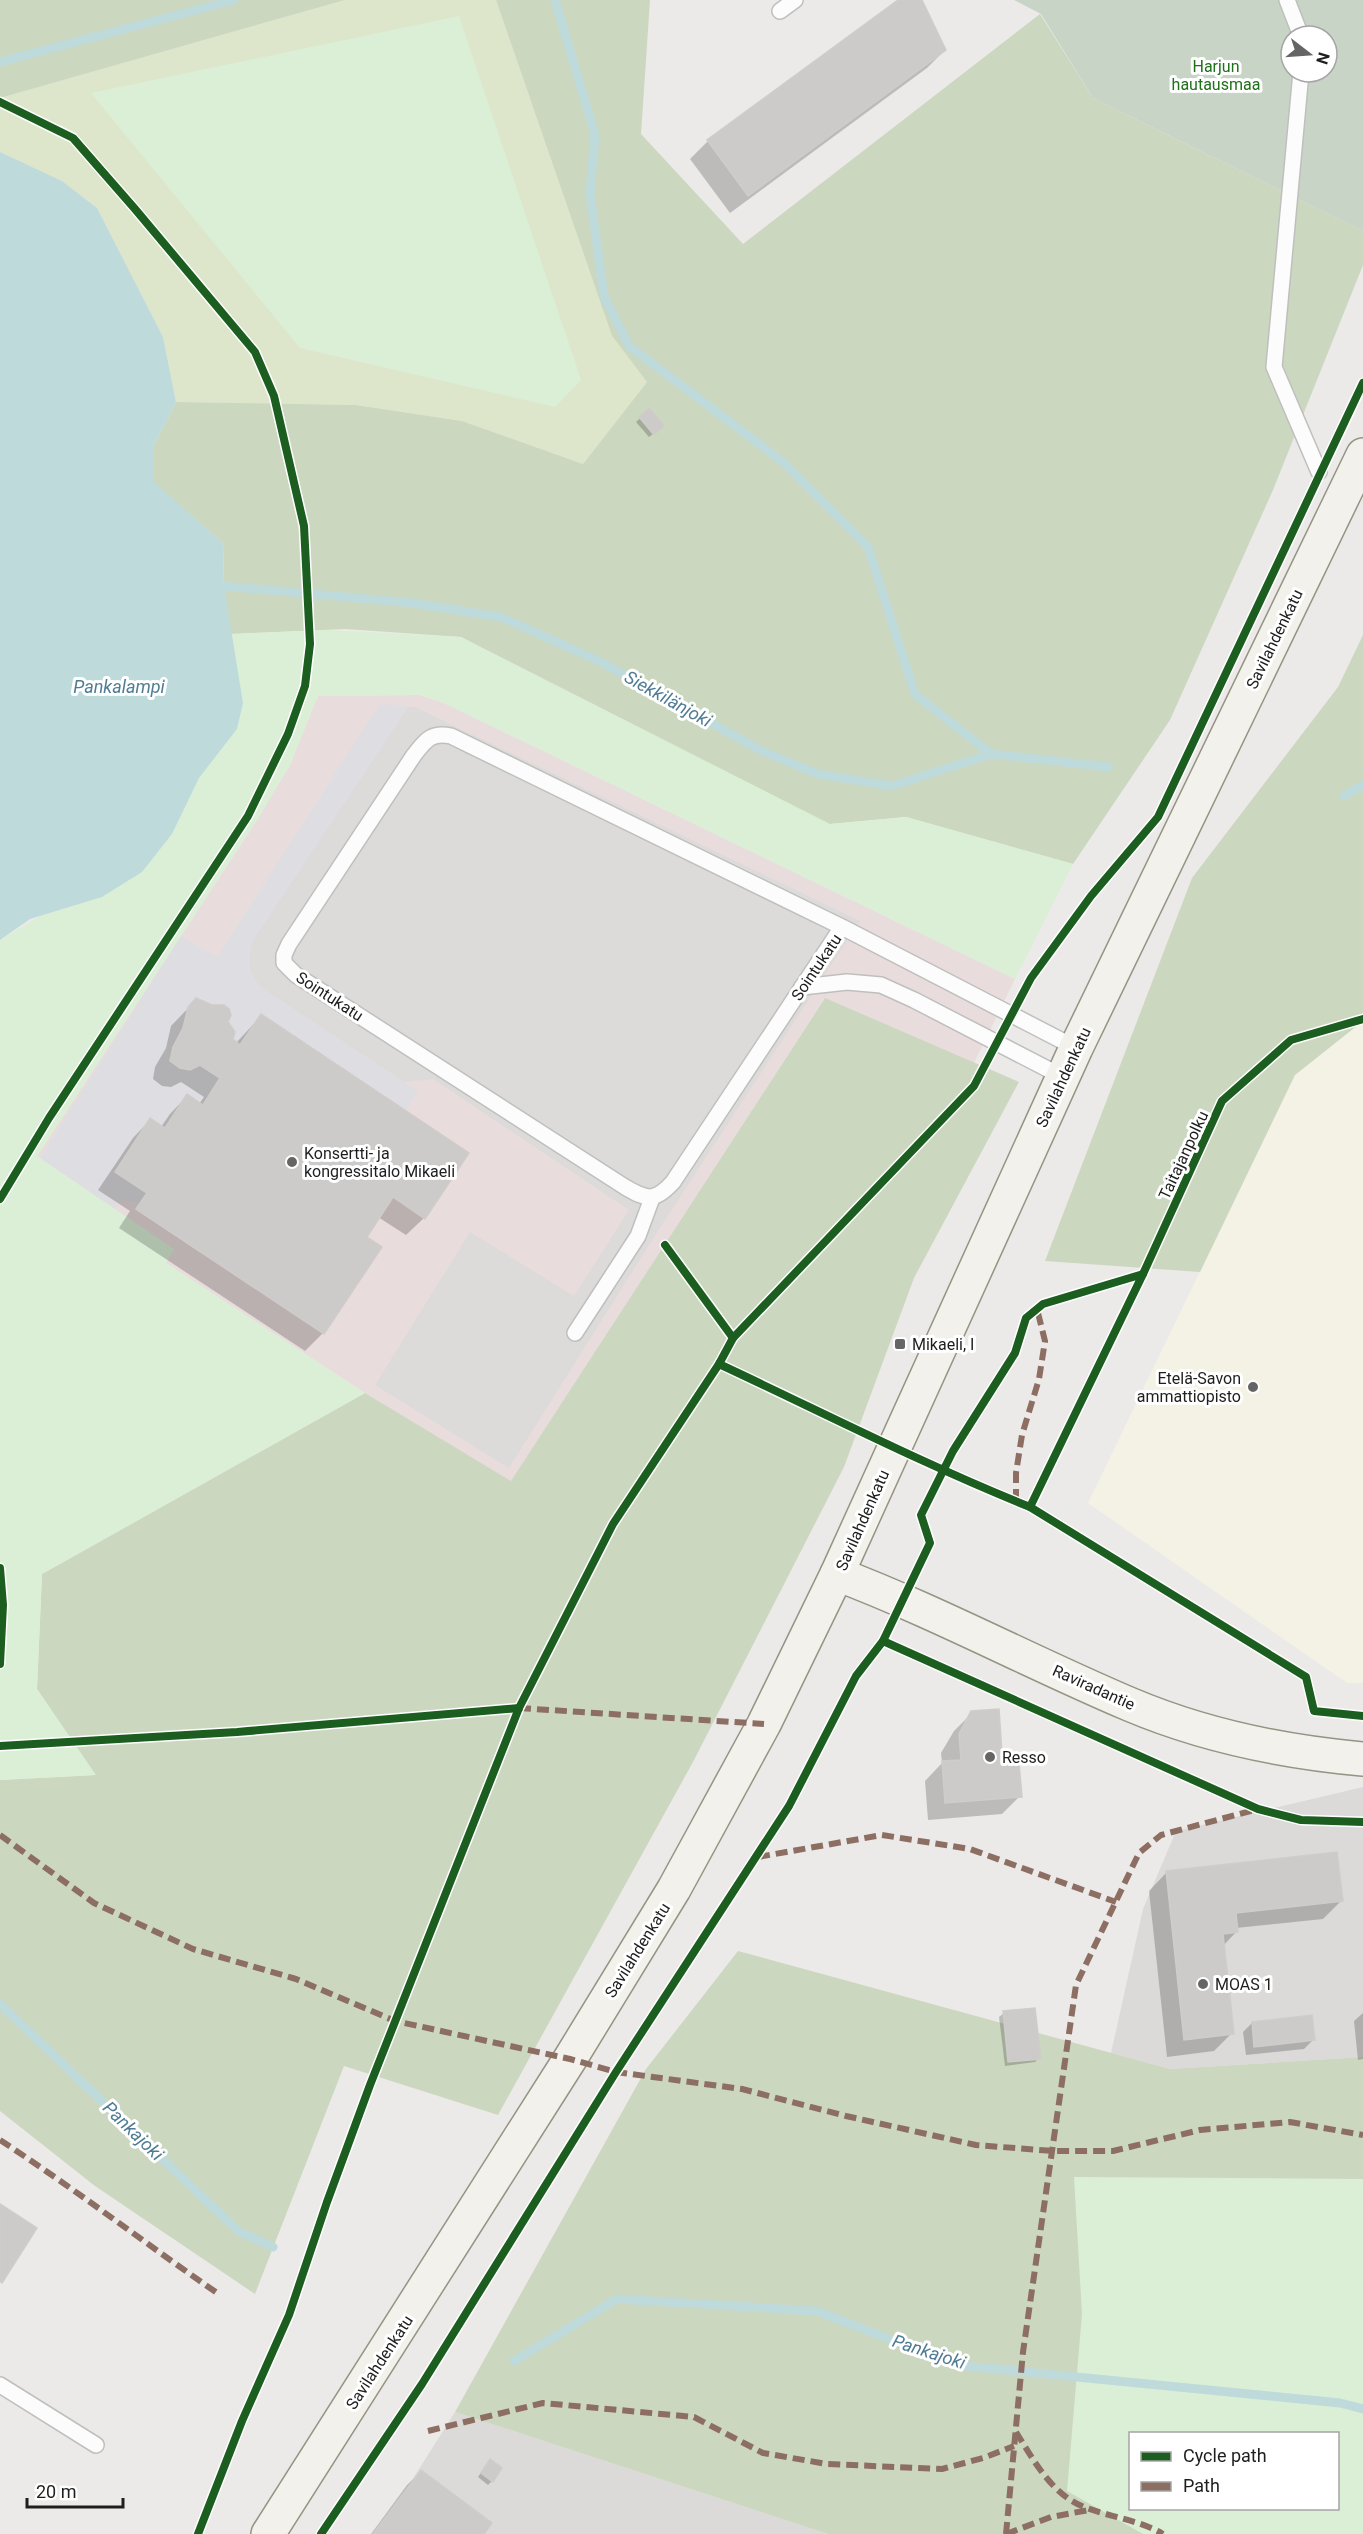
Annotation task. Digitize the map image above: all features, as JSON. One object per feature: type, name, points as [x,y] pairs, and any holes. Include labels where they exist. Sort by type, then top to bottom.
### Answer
[{"type":"main road","name":"Savilahdenkatu","points":[[268,2534],[438,2269],[674,1889],[764,1724],[837,1574],[1069,1063],[1363,455]]},
{"type":"main road","name":"Raviradantie","points":[[837,1574],[903,1599],[1130,1704],[1223,1735],[1315,1755],[1363,1759]]},
{"type":"lane","points":[[780,11],[795,0]]},
{"type":"lane","points":[[1287,0],[1296,24]]},
{"type":"lane","points":[[1300,84],[1274,367],[1319,472]]},
{"type":"lane","name":"Sointukatu","points":[[842,927],[673,1182],[663,1193],[652,1198],[638,1194],[600,1171],[296,975],[284,963],[284,955],[289,944],[414,755],[428,737],[438,734],[451,736],[842,927],[1069,1063]]},
{"type":"lane","points":[[802,987],[847,982],[881,986],[1069,1063]]},
{"type":"lane","points":[[575,1333],[639,1236],[652,1198]]},
{"type":"lane","points":[[0,2385],[96,2445]]},
{"type":"shaded area","points":[[419,695],[444,703],[1015,979],[974,1063],[824,999],[511,1482],[365,1393],[166,1263],[173,1249],[37,1156],[257,820],[290,765],[318,696]]},
{"type":"shaded area","points":[[391,704],[408,707],[253,940],[249,957],[254,981],[266,991],[419,1092],[406,1110],[261,1014],[240,1045],[233,1039],[235,1032],[228,1022],[231,1015],[229,1009],[224,1005],[212,1005],[196,998],[188,1007],[183,1028],[173,1047],[170,1060],[180,1068],[190,1070],[200,1065],[220,1078],[203,1105],[187,1094],[165,1128],[150,1119],[115,1171],[147,1193],[140,1203],[122,1200],[115,1209],[40,1158],[181,936],[217,957],[379,705]]},
{"type":"shaded area","points":[[408,707],[415,707],[860,921],[654,1237],[509,1468],[375,1385],[470,1232],[574,1296],[629,1210],[433,1079],[404,1082],[266,991],[255,981],[250,970],[249,957],[253,940]]},
{"type":"shaded area","name":"Etelä-Savon ammattiopisto","points":[[1363,1021],[1363,1683],[1347,1683],[1088,1503],[1295,1075]]},
{"type":"shaded area","points":[[1363,1787],[1363,2057],[1170,2069],[1111,2053],[1143,1909],[1176,1831]]},
{"type":"shaded area","points":[[455,2412],[828,2534],[378,2534]]},
{"type":"green space","points":[[0,0],[345,0],[0,98]]},
{"type":"green space","points":[[345,0],[496,0],[612,336],[647,382],[583,464],[462,421],[356,405],[176,402],[163,337],[97,208],[62,181],[0,152],[0,98]]},
{"type":"green space","points":[[496,0],[650,0],[641,134],[743,244],[1040,14],[1093,98],[1363,231],[1363,265],[1273,490],[1170,720],[1073,864],[906,817],[820,825],[461,637],[345,629],[231,634],[224,586],[223,543],[153,482],[153,447],[176,402],[356,405],[462,421],[583,464],[647,382],[612,336]]},
{"type":"green space","name":"Harjun hautausmaa","points":[[1014,0],[1363,0],[1363,231],[1093,98],[1041,14]]},
{"type":"green space","points":[[459,16],[581,380],[555,407],[300,348],[91,93]]},
{"type":"green space","points":[[327,630],[461,637],[830,824],[906,817],[1073,864],[1015,979],[444,703],[419,695],[318,696],[290,765],[257,820],[37,1156],[174,1249],[166,1263],[365,1393],[42,1574],[37,1689],[96,1775],[0,1780],[0,940],[40,916],[102,897],[142,872],[172,834],[199,778],[237,729],[243,702],[231,634]]},
{"type":"green space","points":[[1363,635],[1363,1021],[1295,1075],[1200,1272],[1045,1261],[1192,878],[1338,687]]},
{"type":"green space","points":[[825,998],[1019,1082],[914,1278],[844,1467],[693,1762],[498,2115],[344,2066],[255,2294],[95,2186],[0,2111],[0,1780],[95,1775],[37,1689],[42,1574],[365,1393],[511,1481]]},
{"type":"green space","points":[[738,1951],[1170,2069],[1363,2057],[1363,2534],[828,2534],[455,2412],[646,2069]]},
{"type":"green space","points":[[1074,2177],[1363,2179],[1363,2534],[1143,2534],[1067,2491],[1082,2314]]},
{"type":"water","name":"Pankalampi","points":[[0,152],[62,181],[97,208],[163,337],[176,402],[153,447],[153,481],[223,543],[224,586],[243,703],[237,729],[199,778],[172,834],[142,872],[102,897],[30,919],[0,940]]},
{"type":"building","points":[[898,0],[922,0],[946,50],[748,196],[707,140]]},
{"type":"building","points":[[649,408],[664,426],[654,435],[639,417]]},
{"type":"building","name":"Konsertti- ja kongressitalo Mikaeli","points":[[196,998],[212,1005],[224,1005],[229,1009],[231,1015],[228,1022],[235,1032],[233,1039],[240,1045],[261,1014],[469,1153],[425,1219],[393,1197],[367,1237],[382,1247],[324,1334],[136,1209],[147,1193],[115,1172],[150,1118],[165,1128],[187,1094],[203,1105],[220,1078],[200,1065],[190,1070],[180,1068],[170,1061],[173,1047],[183,1028],[188,1007]]},
{"type":"building","name":"Resso","points":[[999,1709],[1002,1754],[1018,1752],[1022,1797],[945,1803],[942,1761],[961,1760],[959,1734],[971,1711]]},
{"type":"building","name":"MOAS 1","points":[[1337,1852],[1343,1901],[1236,1913],[1238,1932],[1223,1934],[1234,2034],[1184,2040],[1166,1871]]},
{"type":"building","points":[[1035,2008],[1041,2059],[1008,2062],[1003,2011]]},
{"type":"building","points":[[1312,2015],[1315,2040],[1254,2047],[1252,2022]]},
{"type":"building","points":[[0,2204],[37,2228],[2,2283],[0,2281]]},
{"type":"building","points":[[490,2459],[502,2468],[493,2482],[481,2473]]},
{"type":"building","points":[[421,2470],[492,2523],[484,2534],[373,2534]]},
{"type":"waterway","points":[[0,62],[234,0]]},
{"type":"waterway","points":[[555,0],[595,135],[590,193],[604,296],[629,346],[783,462],[868,547],[915,694],[991,754]]},
{"type":"waterway","name":"Siekkilänjoki","points":[[224,586],[412,603],[501,617],[601,662],[762,751],[818,774],[892,786],[991,754],[1109,767]]},
{"type":"waterway","name":"Siekkilänjoki","points":[[1344,796],[1363,785]]},
{"type":"waterway","name":"Pankajoki","points":[[0,2004],[238,2231],[273,2247]]},
{"type":"waterway","name":"Pankajoki","points":[[514,2361],[617,2299],[817,2311],[956,2365],[1340,2403],[1363,2409]]},
{"type":"marked path","points":[[1016,1501],[1016,1473],[1022,1435],[1039,1379],[1045,1341],[1037,1309]]},
{"type":"marked path","points":[[519,1708],[764,1724]]},
{"type":"marked path","points":[[1006,2534],[1023,2352],[1076,1985],[1139,1853],[1161,1835],[1258,1809]]},
{"type":"marked path","points":[[0,1835],[94,1903],[193,1949],[296,1979],[395,2021],[570,2059],[616,2072],[742,2089],[846,2116],[976,2145],[1053,2151],[1113,2151],[1200,2130],[1290,2122],[1363,2135]]},
{"type":"marked path","points":[[758,1857],[882,1835],[970,1849],[1116,1902]]},
{"type":"marked path","points":[[0,2140],[220,2295]]},
{"type":"marked path","points":[[428,2431],[543,2403],[694,2417],[763,2453],[827,2464],[942,2469],[983,2458],[1014,2446]]},
{"type":"marked path","points":[[1016,2432],[1052,2485],[1072,2501],[1084,2507],[1144,2525],[1163,2534]]},
{"type":"marked path","points":[[1006,2534],[1051,2517],[1089,2510]]},
{"type":"cycle path","points":[[0,102],[73,138],[255,352],[274,396],[304,526],[310,644],[305,686],[288,734],[248,816],[49,1118],[0,1199]]},
{"type":"cycle path","points":[[198,2534],[242,2421],[289,2315],[370,2085],[519,1708],[613,1524],[719,1364],[733,1338],[974,1086],[1031,978],[1091,896],[1158,817],[1363,383]]},
{"type":"cycle path","name":"Taitajanpolku","points":[[1143,1274],[1222,1101],[1291,1040],[1363,1019]]},
{"type":"cycle path","points":[[665,1245],[733,1338]]},
{"type":"cycle path","points":[[321,2534],[422,2384],[616,2072],[789,1806],[856,1676],[883,1641],[930,1543],[921,1515],[953,1451],[1015,1353],[1026,1318],[1043,1304],[1143,1274],[1030,1507],[952,1474],[913,1456],[719,1364]]},
{"type":"cycle path","points":[[1030,1507],[1306,1677],[1314,1711],[1363,1716]]},
{"type":"cycle path","points":[[0,1568],[3,1605],[0,1664]]},
{"type":"cycle path","points":[[883,1641],[1258,1809],[1301,1820],[1363,1822]]},
{"type":"cycle path","points":[[0,1746],[237,1732],[519,1708]]},
{"type":"place","name":"Konsertti- ja kongressitalo Mikaeli","points":[[292,1162]]},
{"type":"place","name":"Mikaeli, I","points":[[900,1344]]},
{"type":"place","name":"Etelä-Savon ammattiopisto","points":[[1253,1387]]},
{"type":"place","name":"Resso","points":[[990,1757]]},
{"type":"place","name":"MOAS 1","points":[[1203,1984]]}]
